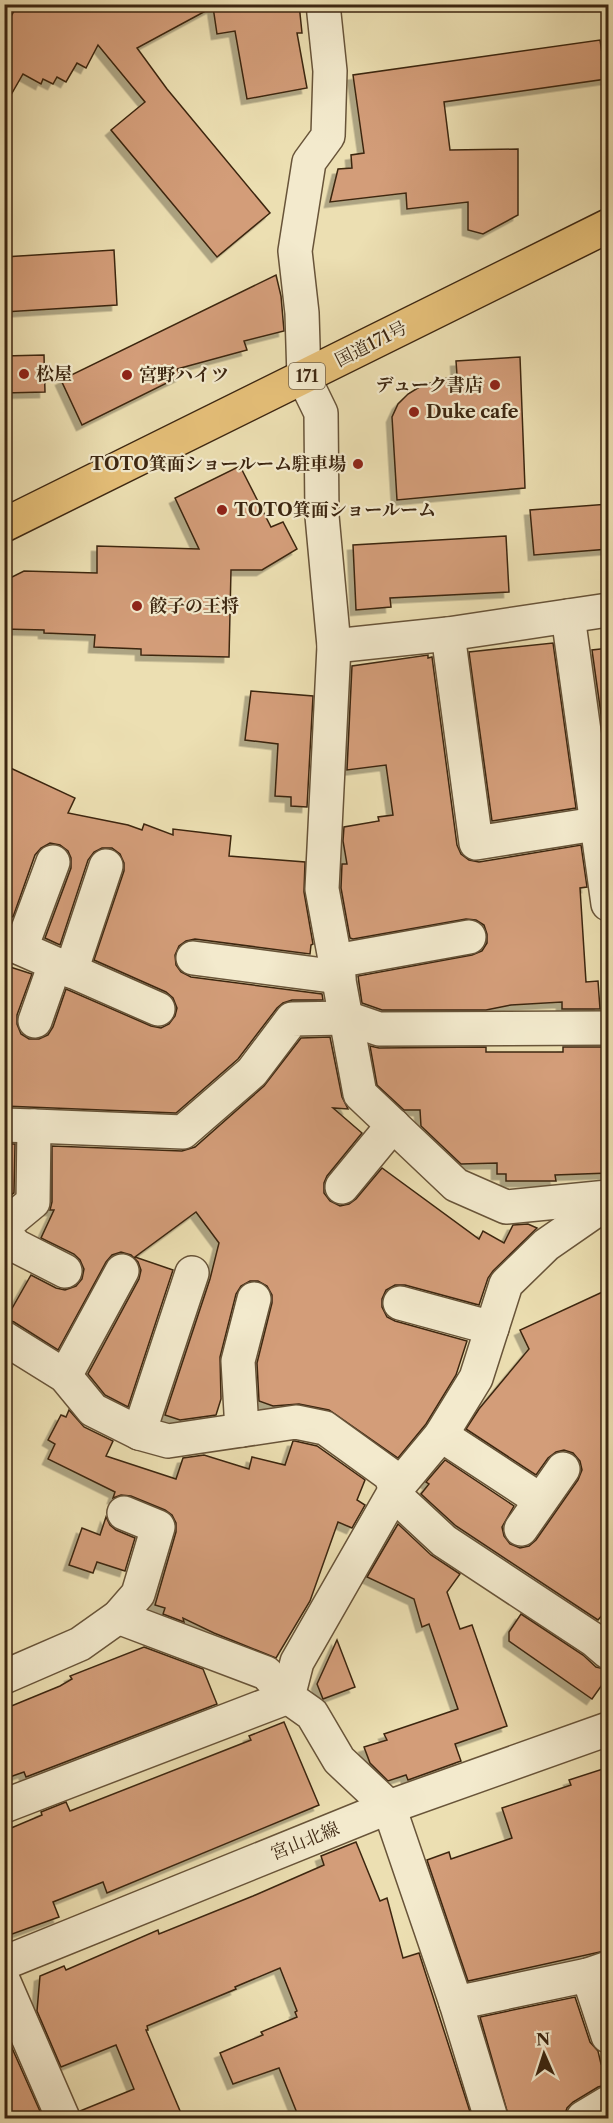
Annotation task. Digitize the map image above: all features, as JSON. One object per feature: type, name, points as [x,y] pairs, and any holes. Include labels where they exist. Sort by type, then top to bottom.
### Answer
[{"type":"highway","name":"国道171号","points":[[4,525],[609,226]]},
{"type":"street","points":[[323,4],[330,71],[328,136],[309,162],[295,251],[302,313],[304,378],[321,413],[322,516],[334,646],[322,889],[360,1094],[456,1185],[506,1207],[609,1197]]},
{"type":"street","points":[[334,646],[448,634],[609,610]]},
{"type":"street","points":[[567,616],[602,823],[609,904]]},
{"type":"street","points":[[448,634],[476,843],[602,823]]},
{"type":"street","points":[[53,862],[13,945],[158,1009]]},
{"type":"street","points":[[35,1021],[63,967],[106,866]]},
{"type":"street","points":[[193,958],[338,969],[469,937]]},
{"type":"street","points":[[4,1226],[33,1202],[19,1126],[183,1132],[252,1072],[292,1019],[347,1018],[379,1029],[609,1028]]},
{"type":"street","points":[[342,1187],[393,1125]]},
{"type":"street","points":[[288,1697],[297,1662],[396,1489],[441,1435],[477,1378],[506,1284],[546,1245],[609,1202]]},
{"type":"street","points":[[4,1233],[16,1246],[65,1271]]},
{"type":"street","points":[[65,1376],[122,1271]]},
{"type":"street","points":[[139,1433],[192,1272]]},
{"type":"street","points":[[242,1430],[238,1361],[254,1299]]},
{"type":"street","points":[[400,1303],[492,1328]]},
{"type":"street","points":[[4,1338],[65,1376],[93,1410],[139,1433],[168,1441],[296,1422],[325,1428],[390,1475],[401,1502],[444,1541],[604,1642]]},
{"type":"street","points":[[441,1435],[540,1500]]},
{"type":"street","points":[[521,1529],[563,1469]]},
{"type":"street","points":[[4,1677],[80,1644],[118,1617],[138,1594],[158,1527],[124,1514]]},
{"type":"street","points":[[118,1617],[266,1673],[288,1697],[312,1714],[339,1760],[389,1807],[456,2003],[491,2118]]},
{"type":"street","points":[[4,1806],[288,1697]]},
{"type":"street","name":"宮山北線","points":[[4,1962],[389,1807],[609,1729]]},
{"type":"street","points":[[456,2003],[598,1971],[609,2036]]},
{"type":"street","points":[[4,1982],[63,2118]]},
{"type":"street","points":[[583,2118],[609,2103]]},
{"type":"building","points":[[18,4],[299,4],[302,33],[297,33],[307,88],[247,99],[235,31],[217,34],[213,7],[137,48],[167,89],[270,213],[217,257],[111,130],[145,102],[98,45],[86,68],[77,63],[66,82],[57,77],[53,84],[43,79],[41,84],[23,74],[4,107],[4,29]]},
{"type":"building","points":[[600,40],[606,79],[444,102],[450,150],[518,149],[518,215],[483,234],[468,230],[468,202],[407,209],[406,193],[330,202],[338,169],[352,168],[351,155],[364,153],[353,75]]},
{"type":"building","points":[[114,250],[117,305],[4,312],[4,257]]},
{"type":"building","points":[[276,275],[281,296],[284,331],[244,341],[247,350],[177,369],[181,376],[82,425],[61,380]]},
{"type":"building","name":"松屋","points":[[44,355],[45,392],[4,393],[4,356]]},
{"type":"building","points":[[520,357],[525,488],[397,500],[392,417],[398,404],[421,386],[457,375],[456,361]]},
{"type":"building","points":[[240,466],[271,527],[283,522],[297,549],[262,570],[231,570],[229,657],[141,655],[141,649],[94,647],[95,635],[4,629],[4,581],[24,571],[97,573],[97,546],[199,549],[175,498]]},
{"type":"building","points":[[609,504],[609,549],[534,555],[530,510]]},
{"type":"building","points":[[506,536],[509,592],[390,598],[391,607],[356,610],[353,545]]},
{"type":"building","points":[[553,643],[576,808],[492,821],[469,652]]},
{"type":"building","points":[[609,648],[609,771],[592,650]]},
{"type":"building","points":[[428,655],[428,658],[432,657],[457,845],[461,854],[469,860],[479,862],[581,845],[587,887],[580,888],[586,982],[598,981],[600,1009],[562,1009],[562,1002],[511,1005],[486,1010],[382,1010],[362,1003],[358,976],[472,955],[482,951],[487,943],[484,925],[476,920],[466,919],[350,938],[341,888],[342,864],[347,864],[343,841],[344,827],[379,821],[378,817],[393,815],[386,765],[347,770],[352,666]]},
{"type":"building","points":[[251,691],[313,696],[307,807],[291,806],[291,797],[275,796],[278,744],[245,740]]},
{"type":"building","points":[[4,765],[75,798],[68,813],[142,830],[144,824],[173,835],[173,829],[231,836],[229,856],[305,862],[304,892],[313,944],[310,954],[195,939],[179,946],[175,955],[176,965],[181,972],[191,977],[322,994],[323,1000],[292,1000],[283,1003],[238,1059],[176,1113],[4,1106],[4,965],[32,974],[17,1015],[17,1024],[21,1034],[29,1039],[39,1039],[48,1035],[66,989],[151,1026],[161,1028],[169,1024],[177,1008],[173,998],[166,992],[94,960],[124,871],[124,863],[120,854],[112,848],[102,848],[94,852],[88,860],[60,945],[45,938],[71,868],[68,851],[60,845],[50,843],[35,855],[13,917],[4,913]]},
{"type":"building","points":[[330,1037],[342,1097],[348,1109],[333,1108],[362,1133],[327,1176],[324,1193],[330,1201],[340,1206],[349,1204],[382,1168],[479,1239],[483,1231],[504,1243],[513,1225],[528,1224],[537,1228],[493,1271],[488,1278],[479,1305],[405,1285],[395,1285],[386,1290],[382,1299],[382,1307],[387,1317],[467,1341],[456,1375],[426,1424],[398,1458],[329,1410],[299,1404],[273,1406],[259,1401],[257,1363],[272,1295],[267,1286],[258,1281],[250,1281],[241,1286],[236,1294],[220,1357],[221,1399],[216,1415],[180,1420],[165,1415],[210,1279],[219,1243],[196,1212],[135,1257],[173,1270],[128,1407],[105,1395],[88,1374],[139,1279],[141,1270],[138,1262],[131,1255],[121,1252],[112,1255],[106,1262],[58,1350],[6,1319],[31,1275],[56,1288],[65,1290],[76,1286],[82,1279],[84,1269],[74,1254],[41,1238],[54,1210],[50,1210],[52,1146],[182,1151],[195,1147],[264,1086],[301,1038]]},
{"type":"building","points":[[370,1046],[379,1048],[486,1047],[486,1052],[563,1052],[563,1047],[609,1047],[609,1173],[555,1175],[556,1181],[506,1181],[506,1174],[497,1174],[497,1163],[461,1164],[421,1126],[420,1110],[404,1110],[377,1085]]},
{"type":"building","points":[[4,1144],[15,1144],[14,1193],[4,1199]]},
{"type":"building","points":[[609,1289],[609,1607],[598,1620],[456,1526],[421,1494],[429,1484],[426,1482],[445,1460],[514,1506],[502,1527],[504,1536],[510,1544],[520,1548],[529,1546],[536,1540],[578,1480],[582,1470],[580,1461],[573,1453],[564,1450],[556,1452],[548,1458],[536,1475],[466,1429],[479,1409],[529,1349],[520,1330]]},
{"type":"building","points":[[69,1410],[84,1427],[113,1441],[106,1456],[176,1479],[183,1458],[204,1455],[249,1469],[252,1457],[285,1465],[293,1441],[295,1441],[317,1446],[365,1480],[357,1500],[365,1505],[352,1528],[338,1522],[310,1601],[276,1658],[183,1618],[184,1622],[163,1614],[165,1608],[155,1605],[176,1532],[176,1523],[172,1515],[165,1510],[131,1496],[121,1495],[113,1498],[115,1492],[48,1459],[55,1444],[48,1440],[61,1415],[66,1417]]},
{"type":"building","points":[[106,1517],[116,1530],[135,1538],[125,1571],[97,1562],[93,1573],[69,1565],[82,1528],[100,1535]]},
{"type":"building","points":[[398,1524],[431,1555],[460,1574],[447,1592],[460,1629],[472,1625],[507,1726],[455,1744],[461,1761],[408,1780],[406,1775],[388,1781],[370,1763],[364,1747],[387,1740],[384,1734],[458,1709],[429,1624],[422,1627],[414,1599],[367,1577]]},
{"type":"building","points":[[521,1614],[583,1655],[596,1667],[609,1670],[609,1675],[592,1699],[509,1641],[509,1632]]},
{"type":"building","points":[[337,1640],[355,1687],[323,1699],[317,1684]]},
{"type":"building","points":[[144,1647],[203,1669],[217,1704],[26,1777],[24,1772],[4,1779],[4,1709],[60,1686],[72,1679],[70,1676]]},
{"type":"building","points":[[284,1722],[319,1805],[107,1893],[103,1882],[53,1902],[59,1917],[4,1937],[4,1831],[66,1802],[70,1811],[251,1740],[249,1736]]},
{"type":"building","points":[[609,1767],[609,1950],[468,1981],[427,1860],[449,1852],[451,1859],[512,1838],[502,1808],[571,1785],[569,1780]]},
{"type":"building","points":[[356,1842],[380,1901],[387,1898],[403,1958],[419,1953],[472,2118],[299,2118],[279,2068],[233,2084],[220,2053],[263,2035],[261,2032],[297,2017],[295,2012],[297,2011],[280,1968],[147,2026],[148,2030],[146,2030],[183,2118],[81,2118],[80,2111],[134,2089],[116,2045],[61,2067],[37,2011],[40,1976],[64,1966],[66,1970],[158,1930],[159,1934],[253,1896],[324,1865],[321,1856]]},
{"type":"building","points":[[575,1997],[590,2042],[598,2051],[601,2064],[609,2076],[609,2084],[598,2087],[573,2102],[565,2114],[558,2118],[509,2118],[480,2017]]},
{"type":"building","points":[[4,2030],[43,2118],[4,2118]]},
{"type":"place","name":"松屋","points":[[24,374]]},
{"type":"place","name":"宮野ハイツ","points":[[127,375]]},
{"type":"place","name":"デューク書店","points":[[495,385]]},
{"type":"place","name":"Duke cafe","points":[[414,412]]},
{"type":"place","name":"TOTO箕面ショールーム駐車場","points":[[358,464]]},
{"type":"place","name":"TOTO箕面ショールーム","points":[[222,510]]},
{"type":"place","name":"餃子の王将","points":[[137,606]]}]
